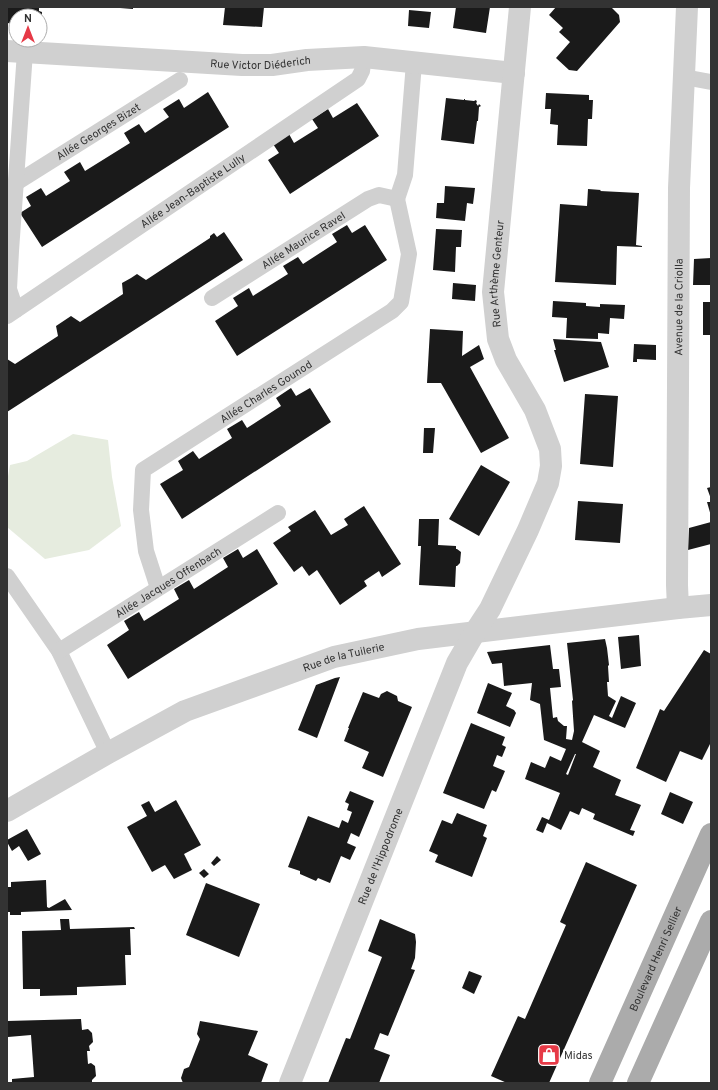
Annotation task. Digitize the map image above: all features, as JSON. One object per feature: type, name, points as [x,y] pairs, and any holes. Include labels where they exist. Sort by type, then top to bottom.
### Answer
[{"type":"main road","name":"Boulevard Henri Sellier","points":[[600,1083],[711,834]]},
{"type":"main road","points":[[638,1083],[711,921]]},
{"type":"street","name":"Rue Arthème Genteur","points":[[475,632],[490,610],[528,530],[548,483],[551,466],[550,449],[535,410],[506,360],[498,339],[494,313],[493,292],[520,7]]},
{"type":"street","name":"Avenue de la Criolla","points":[[678,608],[679,188],[687,7]]},
{"type":"street","name":"Rue Victor Diéderich","points":[[16,51],[242,65],[364,57],[514,73]]},
{"type":"street","name":"Rue de la Tuilerie","points":[[7,811],[185,711],[334,657],[418,639],[711,605]]},
{"type":"street","name":"Rue de l'Hippodrome","points":[[290,1083],[457,663],[475,632]]},
{"type":"lane","points":[[12,313],[9,289],[9,251],[16,183],[16,51]]},
{"type":"lane","name":"Allée Jean-Baptiste Lully","points":[[12,313],[358,79],[362,71],[364,57]]},
{"type":"lane","points":[[397,199],[405,175],[414,63]]},
{"type":"lane","points":[[684,77],[711,82]]},
{"type":"lane","name":"Allée Georges Bizet","points":[[16,183],[180,80]]},
{"type":"lane","name":"Allée Maurice Ravel","points":[[212,298],[368,199],[379,194],[397,199]]},
{"type":"lane","name":"Allée Charles Gounod","points":[[158,588],[146,551],[140,510],[143,470],[392,311],[401,302],[409,254],[397,199]]},
{"type":"lane","name":"Allée Jacques Offenbach","points":[[59,651],[278,513]]},
{"type":"lane","points":[[7,576],[59,651],[108,753]]},
{"type":"shaded area","points":[[73,434],[108,440],[112,477],[121,526],[89,550],[45,559],[7,527],[7,482],[10,465],[27,461]]},
{"type":"building","points":[[7,7],[39,7],[8,8],[7,23]]},
{"type":"building","points":[[133,7],[133,9],[120,8]]},
{"type":"building","points":[[225,7],[264,7],[262,27],[223,25]]},
{"type":"building","points":[[456,7],[490,7],[486,33],[453,28]]},
{"type":"building","points":[[556,7],[611,7],[619,15],[620,22],[577,71],[569,70],[556,58],[570,42],[559,32],[563,28],[549,15]]},
{"type":"building","points":[[409,10],[431,12],[429,28],[408,26]]},
{"type":"building","points":[[208,92],[229,127],[42,247],[20,213],[31,206],[26,197],[41,188],[46,196],[70,181],[64,172],[80,162],[85,171],[130,143],[124,133],[139,124],[145,133],[169,117],[163,109],[179,99],[184,108]]},
{"type":"building","points":[[546,93],[589,95],[589,100],[593,100],[592,119],[588,119],[587,146],[557,145],[558,125],[550,124],[551,109],[545,109]]},
{"type":"building","points":[[446,98],[476,100],[478,106],[479,104],[481,106],[479,107],[474,144],[441,140]]},
{"type":"building","points":[[357,103],[379,136],[290,194],[268,160],[279,153],[273,144],[289,134],[294,143],[318,128],[312,119],[328,109],[333,118]]},
{"type":"building","points":[[445,186],[475,188],[473,204],[467,203],[465,221],[436,218],[437,203],[444,203]]},
{"type":"building","points":[[588,189],[639,193],[636,245],[642,247],[617,246],[616,285],[555,282],[560,204],[587,206]]},
{"type":"building","points":[[347,225],[352,233],[365,225],[387,260],[237,356],[215,321],[238,306],[233,298],[249,288],[253,296],[288,274],[283,266],[298,257],[303,264],[337,242],[332,234]]},
{"type":"building","points":[[436,229],[462,230],[461,247],[456,247],[455,272],[433,270]]},
{"type":"building","points":[[224,232],[243,260],[7,412],[7,359],[15,364],[58,336],[56,326],[71,316],[80,322],[123,294],[122,283],[137,274],[146,280],[210,238],[210,236],[214,233],[217,237]]},
{"type":"building","points":[[711,258],[711,285],[693,285],[694,259]]},
{"type":"building","points":[[453,283],[476,285],[475,301],[452,299]]},
{"type":"building","points":[[553,301],[586,303],[586,306],[600,307],[600,304],[625,305],[624,319],[610,318],[609,334],[598,333],[598,339],[566,338],[567,318],[552,317]]},
{"type":"building","points":[[703,302],[711,302],[711,335],[703,335]]},
{"type":"building","points":[[430,329],[463,331],[462,356],[479,345],[484,359],[470,367],[509,438],[481,453],[441,383],[427,383]]},
{"type":"building","points":[[553,339],[601,342],[609,367],[564,382],[554,350],[556,350]]},
{"type":"building","points":[[634,344],[656,345],[656,360],[637,359],[637,362],[633,362]]},
{"type":"building","points":[[291,388],[296,396],[310,388],[331,422],[182,519],[160,484],[183,470],[178,461],[193,451],[199,459],[232,438],[227,429],[242,420],[247,428],[281,406],[276,398]]},
{"type":"building","points":[[585,394],[618,396],[613,467],[580,464]]},
{"type":"building","points":[[424,428],[435,428],[433,453],[423,453]]},
{"type":"building","points":[[481,465],[510,482],[479,536],[449,519]]},
{"type":"building","points":[[711,487],[711,499],[707,488]]},
{"type":"building","points":[[578,501],[623,504],[620,543],[575,540]]},
{"type":"building","points":[[707,502],[711,502],[711,516]]},
{"type":"building","points":[[364,506],[401,564],[382,577],[379,571],[364,581],[367,586],[340,605],[317,570],[309,576],[302,566],[294,572],[273,543],[291,531],[288,527],[315,510],[331,535],[348,525],[344,519]]},
{"type":"building","points":[[419,519],[439,519],[438,545],[456,546],[456,549],[461,552],[460,563],[456,566],[455,587],[419,585],[421,546],[418,546]]},
{"type":"building","points":[[711,522],[711,544],[688,550],[689,528]]},
{"type":"building","points":[[238,549],[243,558],[257,549],[278,584],[128,679],[107,645],[129,630],[124,621],[139,612],[144,621],[179,599],[174,589],[189,580],[194,589],[228,567],[223,558]]},
{"type":"building","points":[[639,635],[641,666],[621,669],[618,637]]},
{"type":"building","points":[[605,639],[609,665],[609,682],[607,682],[608,696],[616,701],[609,716],[612,718],[621,696],[636,703],[625,728],[594,715],[582,742],[600,751],[593,767],[621,780],[615,795],[641,805],[630,830],[635,831],[633,836],[593,819],[595,814],[582,808],[579,815],[570,811],[561,830],[547,823],[543,833],[536,830],[542,817],[549,820],[560,793],[525,779],[531,762],[545,768],[550,756],[561,761],[566,749],[544,740],[540,704],[530,700],[532,683],[504,686],[502,663],[492,664],[487,652],[550,645],[553,669],[559,669],[561,687],[550,688],[553,718],[557,717],[558,721],[564,726],[567,726],[566,739],[572,740],[574,731],[573,700],[567,643]],"holes":[[[576,754],[568,775],[566,774]]]},
{"type":"building","points":[[704,650],[711,654],[711,742],[702,760],[680,751],[666,782],[636,768],[660,709],[664,711]]},
{"type":"building","points":[[340,677],[317,738],[298,730],[316,685]]},
{"type":"building","points":[[488,683],[512,693],[506,706],[514,710],[516,713],[510,727],[477,713]]},
{"type":"building","points":[[387,691],[397,696],[398,701],[412,707],[383,777],[362,768],[369,752],[344,741],[363,692],[379,698],[381,694]]},
{"type":"building","points":[[471,723],[505,737],[502,745],[506,747],[502,757],[497,755],[493,766],[505,771],[496,792],[492,790],[484,809],[443,793]]},
{"type":"building","points":[[350,791],[374,801],[359,837],[351,833],[347,843],[356,847],[350,860],[341,856],[330,883],[318,878],[316,881],[300,874],[300,871],[288,867],[308,816],[339,828],[342,820],[348,823],[352,812],[347,810],[349,804],[345,802]]},
{"type":"building","points":[[670,792],[693,802],[683,824],[661,814]]},
{"type":"building","points":[[176,800],[201,845],[184,854],[192,870],[174,879],[165,865],[152,872],[127,827],[147,816],[141,805],[149,801],[155,812]]},
{"type":"building","points":[[457,813],[487,825],[483,836],[487,838],[472,877],[435,862],[438,855],[429,851],[442,820],[452,824]]},
{"type":"building","points":[[27,829],[41,854],[28,861],[19,846],[12,851],[7,842],[7,840]]},
{"type":"building","points":[[217,856],[221,860],[214,866],[211,863]]},
{"type":"building","points":[[586,862],[637,885],[549,1083],[507,1083],[491,1076],[518,1016],[525,1019],[566,925],[560,922]]},
{"type":"building","points":[[204,869],[209,874],[204,878],[199,873]]},
{"type":"building","points":[[46,880],[47,907],[49,908],[65,899],[72,910],[21,912],[21,915],[10,915],[10,912],[7,912],[7,887],[11,887],[11,882]]},
{"type":"building","points":[[206,883],[260,904],[239,957],[186,935]]},
{"type":"building","points":[[60,919],[69,919],[70,929],[134,927],[135,929],[130,929],[131,955],[125,955],[126,985],[77,987],[77,995],[40,996],[40,989],[23,989],[22,931],[61,930]]},
{"type":"building","points":[[380,919],[415,934],[416,942],[415,958],[411,969],[415,970],[388,1036],[380,1033],[374,1049],[390,1055],[379,1083],[328,1083],[346,1038],[350,1039],[382,957],[368,951]]},
{"type":"building","points":[[469,971],[482,976],[474,994],[462,988]]},
{"type":"building","points":[[81,1019],[82,1030],[88,1029],[92,1033],[93,1042],[89,1046],[90,1051],[87,1051],[88,1064],[91,1063],[95,1066],[96,1076],[92,1080],[92,1083],[12,1083],[12,1079],[34,1077],[31,1035],[8,1037],[7,1021]]},
{"type":"building","points":[[200,1021],[258,1031],[248,1055],[268,1064],[261,1083],[183,1083],[181,1078],[184,1069],[189,1067],[200,1039],[197,1034]]},
{"type":"place","name":"Midas","points":[[549,1055]]}]
